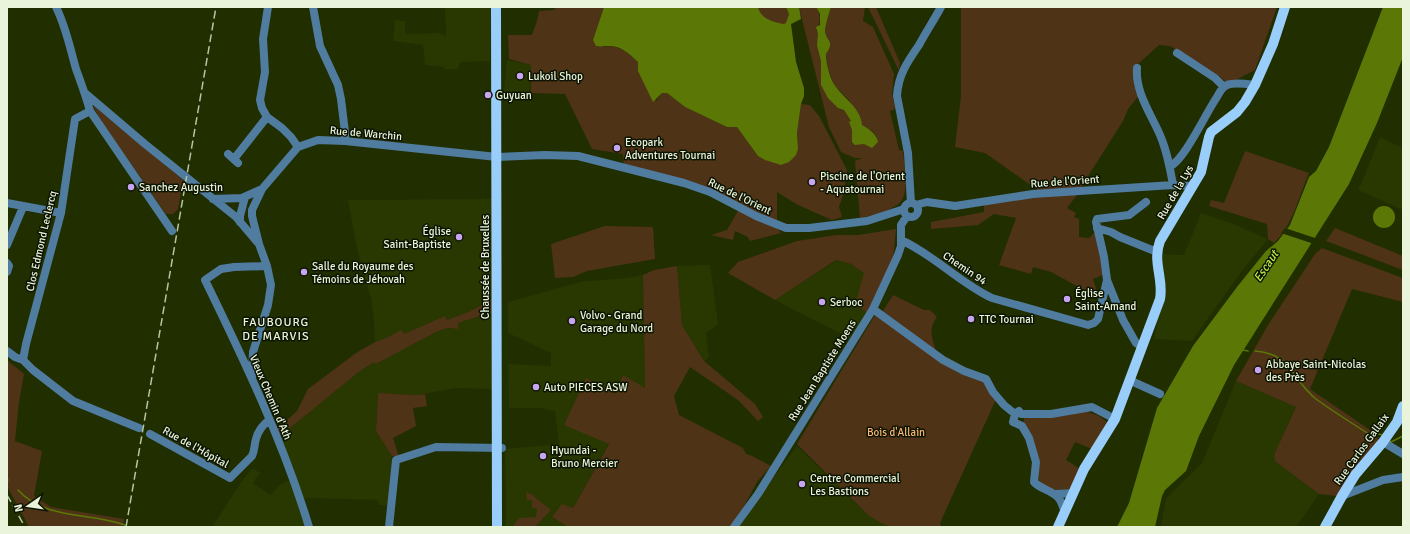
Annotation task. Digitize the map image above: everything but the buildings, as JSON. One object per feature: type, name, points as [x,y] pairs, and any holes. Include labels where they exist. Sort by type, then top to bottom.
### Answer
[{"type":"main road","name":"Chaussée de Bruxelles","points":[[496,7],[499,156],[500,448],[502,527]]},
{"type":"main road","name":"Chaussée de Bruxelles","points":[[499,156],[501,7]]},
{"type":"main road","name":"Rue de la Lys","points":[[1058,527],[1084,469],[1115,419],[1142,347],[1161,293],[1156,260],[1160,241],[1201,172],[1211,132],[1237,112],[1255,85],[1273,44],[1285,7]]},
{"type":"main road","name":"Rue Carlos Gallaix","points":[[1325,527],[1355,475],[1384,442],[1397,422],[1403,406]]},
{"type":"main road","name":"Chaussée de Bruxelles","points":[[497,527],[500,448]]},
{"type":"street","points":[[56,7],[63,22],[90,111],[172,231]]},
{"type":"street","points":[[252,377],[253,352],[270,294],[270,275],[258,244],[252,210],[262,189],[298,147],[282,128],[267,117],[260,100],[264,72],[263,39],[268,7]]},
{"type":"street","points":[[313,7],[320,46],[338,85],[341,99],[345,141]]},
{"type":"street","points":[[914,204],[905,205],[905,213],[913,217],[917,214],[918,208],[914,204],[908,153],[897,89],[900,76],[941,7]]},
{"type":"street","points":[[1177,53],[1215,78],[1224,87]]},
{"type":"street","points":[[1137,68],[1136,75],[1141,94],[1160,134],[1170,166],[1173,185]]},
{"type":"street","points":[[1170,166],[1174,165],[1183,152],[1212,103],[1224,87],[1228,84],[1255,85]]},
{"type":"street","points":[[85,93],[145,144],[238,219],[258,244]]},
{"type":"street","name":"Clos Edmond Leclercq","points":[[24,360],[26,344],[61,213],[75,119],[90,111]]},
{"type":"street","points":[[233,158],[267,117]]},
{"type":"street","name":"Rue de Warchin","points":[[298,147],[318,140],[345,141],[499,156]]},
{"type":"street","name":"Rue de l'Orient","points":[[499,156],[545,154],[578,156],[676,181],[710,192],[756,216],[786,228],[809,228],[867,222],[905,213]]},
{"type":"street","name":"Rue de l'Orient","points":[[914,204],[927,202],[955,206],[1038,194],[1173,185],[1193,186]]},
{"type":"street","points":[[213,199],[245,197],[262,189]]},
{"type":"street","points":[[238,219],[245,197]]},
{"type":"street","points":[[1142,347],[1136,343],[1123,320],[1107,280],[1104,257],[1096,222],[1097,219],[1129,215],[1146,202]]},
{"type":"street","points":[[7,204],[61,213]]},
{"type":"street","points":[[7,245],[23,207]]},
{"type":"street","points":[[238,219],[252,210]]},
{"type":"street","name":"Rue Jean Baptiste Moens","points":[[734,527],[758,494],[873,309],[898,255],[901,240],[901,224],[905,213]]},
{"type":"street","points":[[1097,228],[1111,232],[1157,252]]},
{"type":"street","name":"Chemin 94","points":[[901,240],[925,254],[979,292],[992,298],[1043,311],[1088,325],[1094,323],[1098,319],[1107,280]]},
{"type":"street","points":[[7,263],[9,266],[7,272]]},
{"type":"street","name":"Vieux Chemin d'Ath","points":[[267,266],[221,269],[205,280],[252,377],[298,490],[309,527]]},
{"type":"street","points":[[873,309],[943,360],[964,371],[986,379],[993,392],[1004,405],[1015,414]]},
{"type":"street","points":[[7,351],[14,357],[24,360],[33,370],[73,401],[139,428]]},
{"type":"street","points":[[1129,380],[1160,394]]},
{"type":"street","points":[[1015,414],[1019,411],[1021,414],[1051,414],[1092,407],[1115,419]]},
{"type":"street","points":[[1015,414],[1013,422],[1022,426],[1029,438],[1036,462],[1034,482],[1038,486],[1055,494],[1060,500],[1064,512]]},
{"type":"street","name":"Rue de l'Hôpital","points":[[150,434],[230,478],[252,456],[256,438],[261,426],[269,420]]},
{"type":"street","points":[[1384,442],[1403,454]]},
{"type":"street","points":[[389,527],[396,460],[436,447],[500,448]]},
{"type":"street","points":[[1342,496],[1383,480],[1403,476]]},
{"type":"street","points":[[1055,494],[1074,493]]},
{"type":"shaded area","points":[[445,7],[491,7],[490,61],[460,62],[458,69],[445,69],[444,67],[425,65],[423,45],[393,41],[395,20],[405,21],[405,34],[439,33],[446,36]]},
{"type":"shaded area","points":[[507,60],[531,65],[530,96],[503,99]]},
{"type":"shaded area","points":[[1380,137],[1403,148],[1403,210],[1358,190]]},
{"type":"shaded area","points":[[491,199],[492,299],[471,311],[447,320],[445,316],[404,334],[401,331],[375,342],[371,298],[357,249],[348,200]]},
{"type":"shaded area","points":[[1201,213],[1231,223],[1268,239],[1238,276],[1192,341],[1154,339],[1163,291],[1159,254],[1184,255]]},
{"type":"shaded area","points":[[837,260],[851,264],[865,273],[855,305],[868,313],[849,338],[775,300]]},
{"type":"shaded area","points":[[710,265],[718,324],[706,333],[709,358],[704,361],[682,325],[677,266]]},
{"type":"shaded area","points":[[643,275],[645,388],[616,394],[586,379],[609,443],[573,508],[552,517],[568,527],[506,527],[505,449],[559,444],[555,411],[540,408],[509,408],[508,364],[551,366],[551,353],[508,333],[508,302],[580,282]]},
{"type":"shaded area","points":[[493,312],[493,389],[456,388],[417,395],[378,393],[376,431],[392,456],[388,506],[379,505],[378,500],[307,498],[299,504],[306,527],[212,527],[244,478],[253,468],[260,473],[253,483],[270,495],[281,484],[296,478],[279,437],[360,371],[374,362],[376,364],[438,331],[448,328],[458,329],[458,323]]},
{"type":"shaded area","points":[[1236,381],[1296,407],[1274,455],[1275,460],[1319,494],[1296,527],[1161,527],[1166,498],[1202,463]]},
{"type":"shaded area","name":"Centre Commercial Les Bastions","points":[[797,446],[868,515],[890,527],[737,527]]},
{"type":"green space","points":[[556,7],[604,7],[593,40],[603,47],[608,46],[618,48],[638,62],[638,66],[656,101],[662,93],[667,93],[685,107],[727,127],[737,127],[758,156],[798,149],[797,133],[801,104],[810,105],[819,116],[847,170],[844,192],[839,207],[842,217],[832,220],[798,205],[777,192],[777,224],[704,186],[624,165],[623,154],[592,149],[565,94],[531,93],[531,65],[509,59],[508,35],[532,35],[539,11],[554,10]]},
{"type":"green space","points":[[758,7],[786,7],[789,14],[786,24],[776,23],[768,19],[762,14]]},
{"type":"green space","points":[[799,7],[816,7],[819,13],[820,21],[816,30],[819,34],[817,46],[821,61],[821,70],[838,108],[844,110],[851,121],[852,142],[877,137],[872,131],[862,125],[849,100],[835,86],[828,69],[826,54],[830,43],[825,34],[825,30],[831,7],[865,7],[863,21],[873,27],[894,74],[892,93],[895,109],[890,111],[899,150],[903,151],[905,188],[903,198],[891,209],[860,218],[855,161],[862,158],[855,158],[841,152],[829,127]]},
{"type":"green space","points":[[868,7],[876,7],[900,63],[899,71]]},
{"type":"green space","points":[[961,7],[1277,7],[1255,70],[1228,84],[1219,76],[1170,46],[1159,45],[1137,65],[1141,93],[1128,109],[1123,121],[1080,189],[1039,191],[985,153],[955,147],[961,96]]},
{"type":"green space","points":[[94,106],[183,180],[178,209],[173,214],[166,214],[103,124]]},
{"type":"green space","points":[[1245,151],[1309,173],[1291,219],[1281,236],[1274,243],[1268,239],[1267,224],[1209,206],[1211,200],[1224,203]]},
{"type":"green space","points":[[1080,191],[1067,208],[1076,213],[1074,217],[1079,219],[1079,237],[1089,238],[1095,232],[1099,245],[1103,275],[1093,279],[1099,297],[1051,272],[1033,267],[1031,274],[999,265],[1016,218],[994,214],[978,225],[931,229],[931,222],[984,212],[984,204]]},
{"type":"green space","points":[[739,209],[778,229],[781,233],[750,241],[748,237],[735,231],[733,240],[711,235],[727,230]]},
{"type":"green space","points":[[605,226],[653,227],[655,259],[587,271],[573,277],[555,278],[551,244]]},
{"type":"green space","points":[[1335,228],[1403,256],[1403,270],[1326,241]]},
{"type":"green space","points":[[896,229],[893,260],[868,313],[855,305],[864,273],[851,264],[836,260],[775,300],[728,273],[738,262],[797,241],[836,235],[858,235]]},
{"type":"green space","points":[[1322,248],[1403,278],[1403,302],[1352,289],[1310,389],[1370,430],[1379,440],[1337,496],[1319,494],[1275,461],[1274,455],[1296,407],[1236,381],[1268,325],[1315,254]]},
{"type":"green space","points":[[677,266],[682,325],[704,361],[755,404],[763,417],[758,421],[738,400],[690,367],[674,396],[679,415],[743,448],[746,454],[771,466],[757,482],[743,508],[730,527],[658,527],[658,525],[657,527],[568,527],[552,517],[562,504],[573,508],[609,444],[564,425],[586,378],[616,394],[623,375],[645,388],[643,275],[654,270]]},
{"type":"green space","name":"Bois d'Allain","points":[[893,295],[924,310],[930,310],[937,317],[932,325],[932,337],[936,351],[986,379],[997,397],[940,523],[941,527],[893,527],[885,525],[869,516],[797,444],[875,315],[881,314]]},
{"type":"green space","points":[[492,299],[493,312],[458,323],[458,329],[448,328],[438,331],[376,364],[374,362],[360,371],[279,437],[276,430],[297,411],[308,389],[356,353],[401,330],[404,334],[445,316],[447,320],[471,311]]},
{"type":"green space","points":[[7,360],[24,374],[19,402],[15,441],[42,451],[34,496],[51,507],[124,519],[123,527],[29,527],[7,486]]},
{"type":"green space","points":[[378,393],[425,394],[427,406],[413,408],[416,426],[393,438],[399,457],[392,456],[376,431]]},
{"type":"green space","points":[[1085,411],[1099,416],[1107,422],[1092,449],[1075,442],[1066,460],[1080,469],[1072,489],[1050,490],[1039,481],[1039,466],[1024,423],[1024,418]]},
{"type":"green space","points":[[526,492],[531,494],[551,510],[535,527],[512,527],[519,518],[536,517],[537,508],[532,508],[532,500],[527,500]]},
{"type":"water","points":[[604,7],[758,7],[765,17],[772,21],[784,24],[786,23],[789,14],[786,7],[799,7],[801,19],[791,24],[796,62],[804,88],[804,96],[801,104],[797,133],[798,149],[796,155],[789,162],[781,165],[765,160],[758,156],[737,127],[727,127],[685,107],[667,93],[662,93],[653,102],[638,71],[638,62],[629,54],[617,47],[596,46],[593,40]]},
{"type":"water","points":[[816,7],[831,7],[825,30],[825,34],[830,43],[826,54],[829,71],[836,87],[856,109],[862,125],[876,136],[878,142],[872,148],[864,144],[855,145],[852,142],[852,130],[849,122],[851,121],[844,110],[838,108],[828,98],[821,85],[821,61],[817,46],[818,34],[816,27],[820,25],[820,14]]},
{"type":"water","name":"Escaut","points":[[1383,7],[1403,7],[1403,57],[1377,123],[1349,184],[1234,365],[1199,436],[1186,471],[1165,490],[1162,496],[1155,527],[1117,527],[1129,503],[1157,408],[1193,346],[1237,287],[1266,251],[1278,241],[1290,225],[1309,177],[1316,171],[1329,147]]},
{"type":"water","points":[[1384,206],[1392,209],[1395,217],[1392,225],[1384,228],[1376,225],[1373,217],[1376,209]]},
{"type":"pier","points":[[1285,228],[1318,239],[1314,244],[1281,233]]},
{"type":"waterway","points":[[1243,350],[1248,351]]},
{"type":"waterway","points":[[1255,351],[1267,353],[1284,362],[1308,392],[1344,418],[1372,436],[1378,434],[1383,435]]},
{"type":"waterway","points":[[1390,441],[1391,442],[1403,436]]},
{"type":"waterway","points":[[18,490],[29,500],[54,511],[97,518],[125,525]]},
{"type":"railway","points":[[126,527],[216,7]]},
{"type":"railway","points":[[7,495],[25,527]]},
{"type":"place","name":"Lukoil Shop","points":[[520,76]]},
{"type":"place","name":"Guyuan","points":[[488,95]]},
{"type":"place","name":"Ecopark Adventures Tournai","points":[[617,148]]},
{"type":"place","name":"Piscine de l'Orient - Aquatournai","points":[[812,182]]},
{"type":"place","name":"Sanchez Augustin","points":[[131,187]]},
{"type":"place","name":"Église Saint-Baptiste","points":[[459,237]]},
{"type":"place","name":"Salle du Royaume des Témoins de Jéhovah","points":[[304,272]]},
{"type":"place","name":"Église Saint-Amand","points":[[1067,299]]},
{"type":"place","name":"Serboc","points":[[822,302]]},
{"type":"place","name":"TTC Tournai","points":[[971,319]]},
{"type":"place","name":"Volvo - Grand Garage du Nord","points":[[572,321]]},
{"type":"place","name":"Abbaye Saint-Nicolas des Près","points":[[1258,370]]},
{"type":"place","name":"Auto PIECES ASW","points":[[536,387]]},
{"type":"place","name":"Hyundai - Bruno Mercier","points":[[543,456]]},
{"type":"place","name":"Centre Commercial Les Bastions","points":[[802,484]]},
{"type":"district","name":"FAUBOURG DE MARVIS","points":[[276,329]]}]
